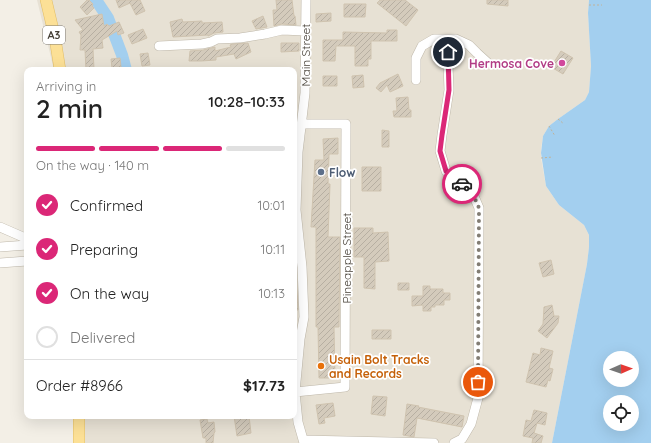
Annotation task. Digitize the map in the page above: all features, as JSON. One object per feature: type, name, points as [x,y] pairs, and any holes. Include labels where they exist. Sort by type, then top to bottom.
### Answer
[{"type":"main road","name":"A3","points":[[46,0],[55,38],[60,67]]},
{"type":"main road","points":[[79,419],[79,443]]},
{"type":"street","name":"Main Street","points":[[297,171],[305,93],[306,0]]},
{"type":"street","points":[[159,46],[202,44],[217,39],[240,38],[282,30],[305,31]]},
{"type":"street","points":[[416,80],[416,58],[422,46],[434,39],[456,39],[469,45],[488,63]]},
{"type":"street","points":[[447,39],[449,90],[440,151],[446,171],[473,194],[479,208],[478,398],[471,424],[462,439],[454,443]]},
{"type":"street","name":"Pineapple Street","points":[[297,392],[345,387],[346,124],[302,124]]},
{"type":"street","points":[[0,227],[24,237]]},
{"type":"street","points":[[0,247],[24,245]]},
{"type":"street","name":"Main Street","points":[[297,247],[304,317],[297,363]]},
{"type":"street","points":[[0,263],[24,261]]},
{"type":"street","points":[[297,317],[304,317]]},
{"type":"street","name":"Main Street","points":[[297,407],[298,422],[304,442]]},
{"type":"street","points":[[304,442],[433,443]]},
{"type":"path","points":[[588,5],[602,5]]},
{"type":"path","points":[[558,118],[564,124]]},
{"type":"path","points":[[549,126],[555,136]]},
{"type":"path","points":[[541,158],[553,157]]},
{"type":"shaded area","points":[[37,0],[589,0],[588,13],[591,66],[589,92],[585,100],[549,126],[543,136],[541,149],[541,158],[546,186],[559,205],[584,225],[589,235],[587,264],[552,443],[75,443],[74,419],[297,419],[297,67],[53,67]]},
{"type":"water","points":[[589,0],[651,0],[651,443],[552,443],[587,264],[589,235],[584,225],[559,205],[546,186],[541,153],[543,136],[549,126],[585,100],[589,92],[591,66],[588,13]]},
{"type":"building","points":[[87,0],[93,4],[92,6],[94,8],[87,15],[80,7]]},
{"type":"building","points":[[116,0],[140,0],[145,11],[136,15],[130,3],[119,8]]},
{"type":"building","points":[[276,0],[292,0],[296,25],[282,24],[274,26],[273,10],[277,10]]},
{"type":"building","points":[[380,0],[405,0],[418,10],[406,26],[377,3]]},
{"type":"building","points":[[487,0],[508,0],[508,6],[487,4]]},
{"type":"building","points":[[344,4],[366,4],[365,17],[344,17]]},
{"type":"building","points":[[331,13],[331,21],[316,22],[316,14]]},
{"type":"building","points":[[102,14],[104,26],[107,24],[109,26],[119,22],[124,33],[118,35],[117,31],[102,40],[103,48],[93,49],[94,67],[86,67],[85,50],[80,50],[81,35],[79,32],[83,30],[75,20]]},
{"type":"building","points":[[263,16],[267,27],[256,29],[252,21]]},
{"type":"building","points":[[182,19],[183,22],[222,22],[223,32],[214,33],[208,36],[173,37],[170,22]]},
{"type":"building","points":[[143,29],[147,38],[132,44],[128,35]]},
{"type":"building","points":[[387,30],[397,30],[397,41],[371,41],[371,59],[368,59],[368,66],[355,66],[355,46],[336,46],[335,61],[323,61],[323,40],[343,40],[343,32],[387,33]]},
{"type":"building","points":[[248,43],[251,52],[236,59],[234,54],[216,57],[216,60],[189,61],[190,51],[215,47],[215,51],[231,47],[230,45],[232,44]]},
{"type":"building","points":[[281,43],[299,43],[299,51],[281,52]]},
{"type":"building","name":"Hermosa Cove","points":[[561,51],[573,58],[563,74],[551,67]]},
{"type":"building","points":[[148,53],[150,65],[142,66],[140,54]]},
{"type":"building","points":[[120,58],[121,67],[112,67],[111,59]]},
{"type":"building","points":[[398,74],[403,86],[390,92],[387,85],[381,92],[376,88],[380,83]]},
{"type":"building","points":[[363,75],[364,87],[353,88],[352,76]]},
{"type":"building","points":[[323,76],[337,76],[337,86],[323,86]]},
{"type":"building","points":[[408,97],[411,117],[394,117],[393,111],[397,111],[396,98]]},
{"type":"building","points":[[382,130],[389,131],[389,147],[382,147]]},
{"type":"building","points":[[338,138],[338,154],[329,154],[328,184],[330,184],[328,237],[340,237],[339,327],[334,327],[335,378],[319,378],[318,327],[316,327],[316,227],[311,227],[315,160],[324,160],[323,139]]},
{"type":"building","points":[[362,167],[381,167],[381,191],[362,191]]},
{"type":"building","points":[[354,228],[373,228],[373,233],[388,232],[389,261],[375,262],[375,289],[364,288],[364,257],[354,257]]},
{"type":"building","points":[[551,260],[554,274],[543,277],[539,263]]},
{"type":"building","points":[[398,283],[409,283],[409,290],[398,290]]},
{"type":"building","points":[[423,286],[430,286],[430,289],[443,289],[443,293],[450,293],[450,300],[444,300],[444,305],[435,305],[435,307],[431,307],[431,311],[423,311],[423,305],[412,306],[412,296],[423,296]]},
{"type":"building","points":[[297,288],[298,310],[297,310]]},
{"type":"building","points":[[552,305],[554,316],[559,316],[558,323],[547,338],[538,331],[543,324],[544,307]]},
{"type":"building","points":[[372,330],[391,330],[391,339],[372,339]]},
{"type":"building","points":[[541,348],[553,351],[549,368],[553,369],[550,381],[548,380],[546,387],[526,382],[533,353],[540,355]]},
{"type":"building","points":[[373,396],[387,397],[385,416],[371,414]]},
{"type":"building","points":[[333,403],[335,416],[324,418],[325,423],[319,424],[316,405]]},
{"type":"building","points":[[407,404],[464,416],[462,427],[417,418],[414,437],[403,435]]},
{"type":"building","points":[[534,410],[547,413],[545,425],[537,423],[534,433],[543,436],[541,443],[532,443],[533,438],[523,436],[526,420],[531,421]]},
{"type":"building","points":[[207,419],[208,423],[214,422],[215,432],[213,443],[206,443],[206,438],[203,438],[200,420]]},
{"type":"building","points":[[234,419],[249,419],[251,433],[237,436]]},
{"type":"waterway","points":[[96,0],[108,18],[125,67]]},
{"type":"way so far","points":[[462,184],[473,194],[479,208],[478,382]]},
{"type":"place","name":"Hermosa Cove","points":[[562,63]]},
{"type":"place","name":"Flow","points":[[321,172]]},
{"type":"place","name":"Usain Bolt Tracks and Records","points":[[321,366]]},
{"type":"route","points":[[448,52],[449,90],[440,151],[446,171],[462,184]]}]
